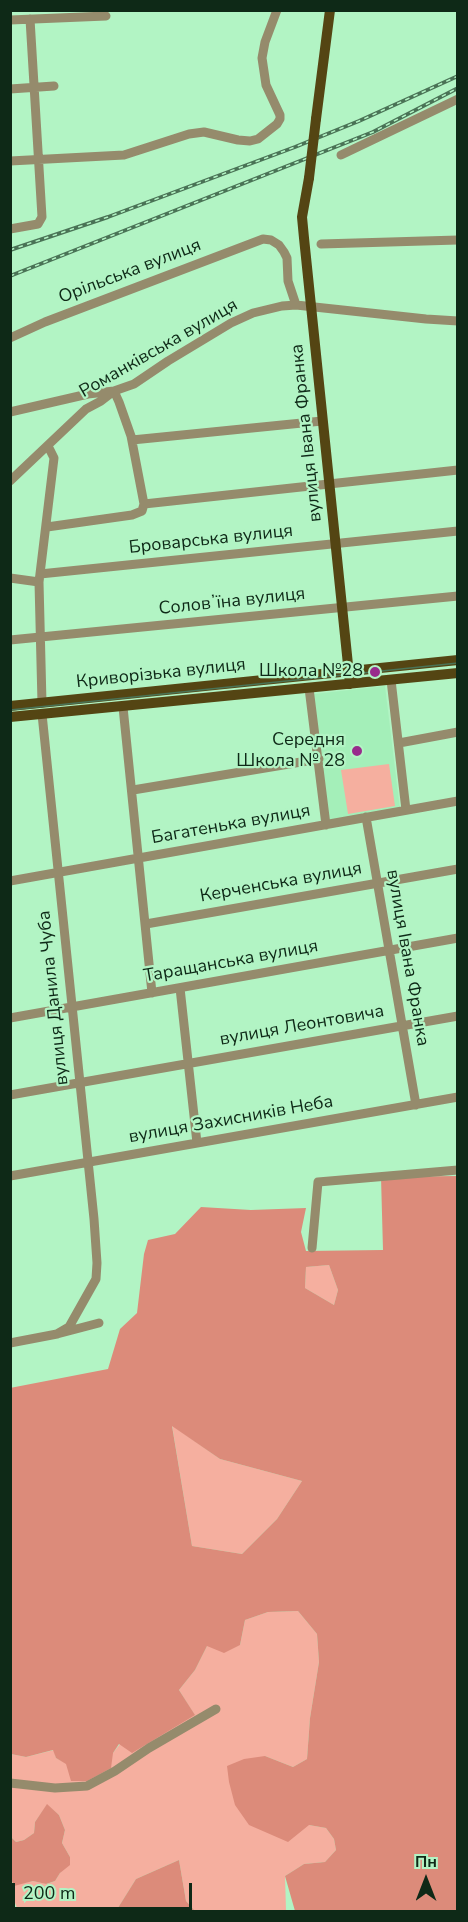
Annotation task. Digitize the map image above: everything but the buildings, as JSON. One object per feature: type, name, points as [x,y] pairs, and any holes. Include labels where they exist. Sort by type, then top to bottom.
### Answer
[{"type":"main road","name":"вулиця Івана Франка","points":[[330,10],[303,217],[328,484],[350,684]]},
{"type":"main road","name":"Криворізька вулиця","points":[[10,717],[42,708],[458,660]]},
{"type":"main road","name":"Криворізька вулиця","points":[[10,706],[123,707],[458,674]]},
{"type":"street","points":[[10,161],[124,154],[189,134],[204,132],[250,141],[258,139],[278,124],[280,115],[266,85],[262,58],[276,10]]},
{"type":"street","points":[[10,20],[106,16]]},
{"type":"street","points":[[10,229],[38,225],[42,217],[30,19]]},
{"type":"street","points":[[10,89],[54,86]]},
{"type":"street","points":[[341,154],[458,99]]},
{"type":"street","name":"Орільська вулиця","points":[[10,338],[45,322],[263,239],[271,240],[279,245],[287,258],[288,281],[296,305]]},
{"type":"street","points":[[321,244],[458,240]]},
{"type":"street","name":"Романківська вулиця","points":[[10,481],[86,409],[114,391],[134,384],[231,323],[253,314],[282,306],[296,305],[426,320],[458,321]]},
{"type":"street","points":[[10,412],[88,394],[114,391],[132,440],[144,504],[142,511],[132,515],[47,527]]},
{"type":"street","points":[[132,440],[322,421]]},
{"type":"street","name":"вулиця Данила Чуба","points":[[48,446],[54,458],[40,578],[42,708],[94,1219],[96,1279],[69,1327],[57,1334]]},
{"type":"street","points":[[144,504],[458,470]]},
{"type":"street","name":"Броварська вулиця","points":[[10,578],[40,578],[334,543],[458,531]]},
{"type":"street","name":"Соловʼїна вулиця","points":[[10,640],[458,596]]},
{"type":"street","points":[[391,680],[406,810]]},
{"type":"street","points":[[309,688],[326,825]]},
{"type":"street","points":[[123,707],[152,993]]},
{"type":"street","points":[[399,742],[458,732]]},
{"type":"street","points":[[133,790],[319,759]]},
{"type":"street","name":"Багатенька вулиця","points":[[10,881],[458,801]]},
{"type":"street","name":"вулиця Івана Франка","points":[[366,817],[416,1105]]},
{"type":"street","name":"Керченська вулиця","points":[[146,924],[458,869]]},
{"type":"street","name":"Таращанська вулиця","points":[[10,1018],[458,938]]},
{"type":"street","points":[[180,988],[197,1143]]},
{"type":"street","name":"вулиця Леонтовича","points":[[10,1095],[458,1016]]},
{"type":"street","name":"вулиця Захисників Неба","points":[[10,1176],[458,1097]]},
{"type":"street","points":[[312,1248],[318,1182],[458,1170]]},
{"type":"street","points":[[10,1343],[99,1323]]},
{"type":"street","points":[[10,1783],[56,1788],[87,1786],[216,1709]]},
{"type":"shaded area","name":"Середня Школа № 28","points":[[385,686],[400,809],[328,821],[314,694]]},
{"type":"shaded area","points":[[389,764],[395,806],[348,814],[341,770]]},
{"type":"shaded area","points":[[457,1176],[457,1911],[295,1911],[285,1876],[304,1864],[325,1862],[336,1850],[334,1839],[326,1828],[309,1825],[288,1842],[249,1825],[235,1805],[227,1766],[244,1759],[265,1756],[293,1767],[307,1759],[310,1718],[319,1662],[317,1634],[298,1611],[268,1612],[245,1620],[240,1645],[224,1653],[207,1646],[195,1670],[179,1690],[195,1715],[132,1753],[119,1744],[113,1753],[111,1768],[87,1781],[71,1781],[66,1764],[56,1758],[53,1750],[26,1757],[11,1754],[10,1388],[108,1369],[120,1329],[137,1313],[144,1254],[148,1240],[175,1234],[201,1207],[251,1210],[306,1208],[301,1232],[306,1251],[383,1250],[381,1177]],"holes":[[[329,1265],[338,1290],[334,1305],[305,1288],[306,1267]],[[172,1426],[220,1459],[302,1481],[277,1519],[242,1554],[192,1546]]]},
{"type":"shaded area","points":[[329,1265],[338,1290],[334,1305],[305,1288],[306,1267]]},
{"type":"shaded area","points":[[172,1425],[220,1459],[302,1481],[277,1519],[242,1554],[192,1546]]},
{"type":"shaded area","points":[[298,1611],[317,1634],[319,1662],[310,1718],[307,1759],[293,1767],[265,1756],[309,1825],[326,1828],[334,1839],[336,1850],[325,1862],[304,1864],[285,1876],[286,1910],[278,1912],[195,1911],[186,1901],[179,1860],[136,1879],[116,1911],[18,1911],[11,1892],[10,1879],[14,1885],[33,1881],[47,1884],[55,1881],[70,1857],[62,1843],[65,1830],[59,1815],[47,1805],[35,1822],[34,1833],[16,1842],[11,1837],[11,1754],[26,1757],[54,1750],[56,1758],[66,1763],[113,1753],[120,1744],[194,1714],[179,1690],[195,1670],[207,1646],[240,1645],[245,1620],[268,1612]]},
{"type":"shaded area","points":[[47,1804],[59,1815],[65,1830],[62,1843],[70,1857],[70,1865],[60,1873],[55,1881],[46,1884],[33,1881],[14,1886],[11,1879],[11,1837],[16,1842],[34,1833],[35,1822]]},
{"type":"shaded area","points":[[179,1860],[186,1901],[195,1911],[116,1911],[136,1879]]},
{"type":"tram line","points":[[10,710],[458,663]]},
{"type":"railway","points":[[10,250],[108,217],[295,147],[458,76]]},
{"type":"railway","points":[[10,276],[373,132],[458,88]]},
{"type":"place","name":"Школа №28","points":[[375,672]]},
{"type":"place","name":"Середня Школа № 28","points":[[357,751]]}]
